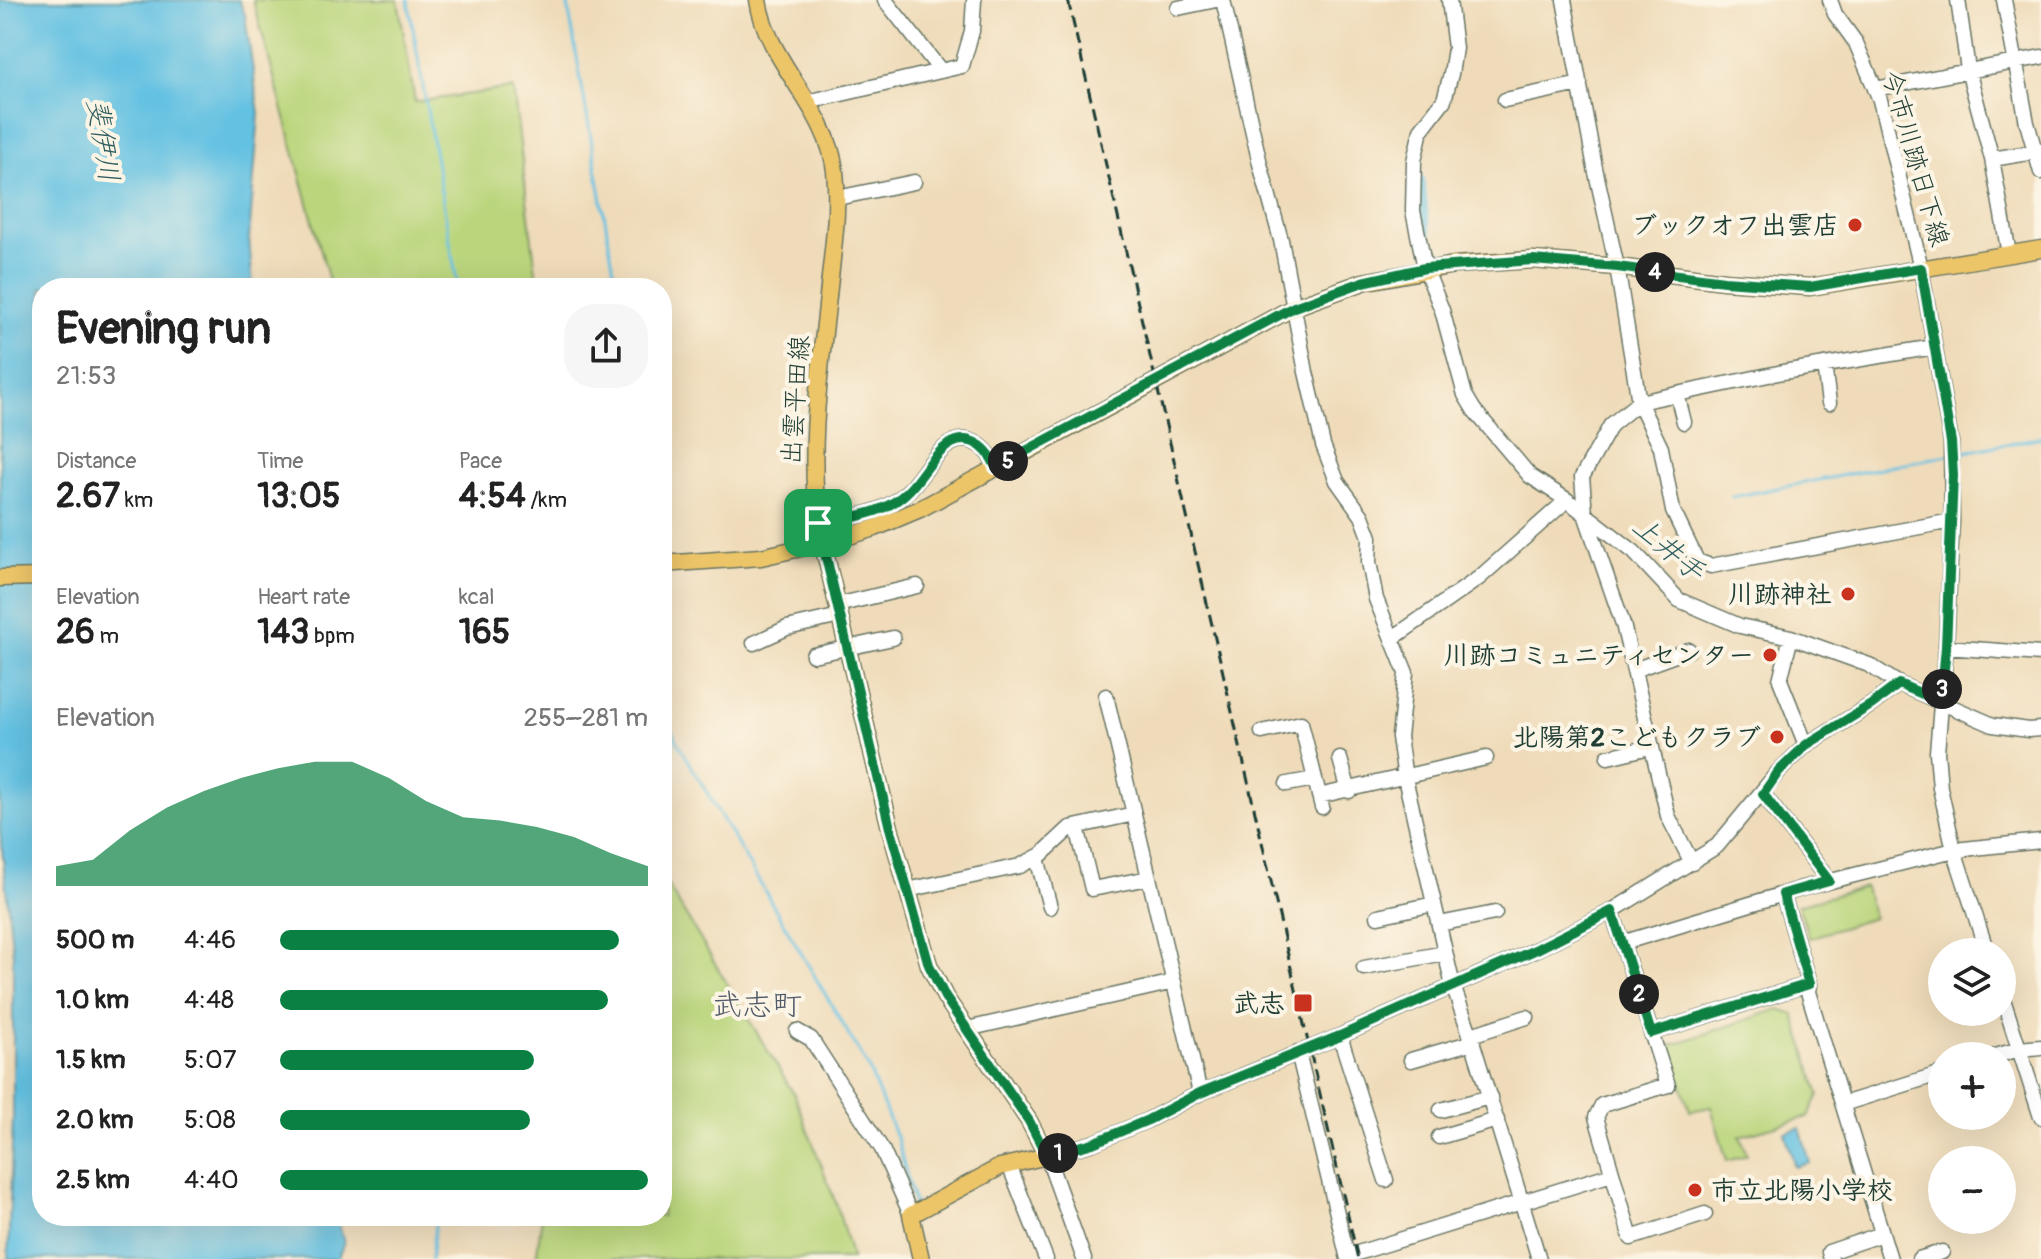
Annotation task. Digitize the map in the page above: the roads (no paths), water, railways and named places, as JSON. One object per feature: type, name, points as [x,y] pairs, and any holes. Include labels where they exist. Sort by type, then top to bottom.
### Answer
[{"type":"main road","name":"出雲平田線","points":[[758,0],[766,29],[807,102],[834,166],[837,198],[814,412],[813,486],[818,523],[838,610],[907,890],[929,965],[945,997],[1029,1121],[1047,1156]]},
{"type":"main road","points":[[672,563],[761,557],[875,528],[920,509],[1294,307],[1363,282],[1425,268],[1533,260],[1810,287],[2041,249]]},
{"type":"main road","points":[[0,578],[32,577]]},
{"type":"main road","points":[[921,1259],[916,1213],[1000,1167],[1047,1156]]},
{"type":"street","points":[[885,0],[941,71]]},
{"type":"street","points":[[807,102],[962,66],[972,31],[974,0]]},
{"type":"street","points":[[1178,8],[1216,0]]},
{"type":"street","points":[[1223,0],[1260,164],[1281,240],[1323,445],[1337,481],[1362,516],[1370,537],[1369,562],[1376,599],[1406,673],[1399,737],[1405,778],[1453,986],[1539,1259]]},
{"type":"street","points":[[1450,0],[1455,48],[1451,74],[1444,100],[1421,130],[1414,161],[1413,211],[1425,268],[1442,310],[1465,395],[1474,410],[1530,476],[1567,500],[1634,552],[1679,600],[1740,626],[1791,637],[1869,665],[1899,684],[1993,725],[2041,729]]},
{"type":"street","points":[[1564,0],[1617,267],[1639,402],[1661,448],[1673,511],[1697,561],[1711,566],[1952,521]]},
{"type":"street","name":"今市川跡日下線","points":[[1830,0],[1835,14],[1856,43],[1880,100],[1921,268],[1951,442],[1952,521],[1937,752],[1940,788],[1954,850],[1982,938]]},
{"type":"street","points":[[1958,0],[1968,70],[1992,159],[2009,254]]},
{"type":"street","points":[[2004,0],[2027,123],[2039,151],[2041,172]]},
{"type":"street","points":[[1875,89],[2041,57]]},
{"type":"street","points":[[1505,100],[1580,84]]},
{"type":"street","points":[[1992,159],[2039,151]]},
{"type":"street","points":[[837,198],[914,182]]},
{"type":"street","points":[[1692,863],[1668,816],[1623,624],[1585,514],[1582,477],[1611,425],[1639,402],[1824,365],[1934,347]]},
{"type":"street","points":[[1824,365],[1829,403]]},
{"type":"street","points":[[1677,394],[1684,422]]},
{"type":"street","points":[[818,523],[888,506],[906,495],[949,444],[960,441],[982,445],[996,467]]},
{"type":"street","points":[[1393,638],[1479,578],[1567,500]]},
{"type":"street","points":[[754,643],[838,610],[917,586]]},
{"type":"street","points":[[1791,637],[1780,680],[1806,745]]},
{"type":"street","points":[[813,655],[893,638]]},
{"type":"street","points":[[1946,647],[2041,654]]},
{"type":"street","points":[[1634,670],[1689,650]]},
{"type":"street","points":[[1084,1259],[1047,1156],[1093,1143],[1148,1120],[1200,1093],[1340,1036],[1537,949],[1612,911],[1717,846],[1779,771],[1806,745],[1899,684]]},
{"type":"street","points":[[1106,696],[1200,1093]]},
{"type":"street","points":[[1262,732],[1301,723],[1320,802],[1349,791],[1486,758]]},
{"type":"street","points":[[1608,757],[1650,747]]},
{"type":"street","points":[[1340,759],[1349,791]]},
{"type":"street","points":[[1287,784],[1315,779]]},
{"type":"street","points":[[1763,794],[1829,881]]},
{"type":"street","points":[[907,890],[1020,866],[1037,858],[1070,828],[1134,814]]},
{"type":"street","points":[[1077,827],[1092,889],[1149,878]]},
{"type":"street","points":[[1622,943],[1829,881],[1954,850],[2041,841]]},
{"type":"street","points":[[1037,858],[1050,907]]},
{"type":"street","points":[[1783,894],[1809,984],[1808,992],[1890,1259]]},
{"type":"street","points":[[1378,916],[1434,904]]},
{"type":"street","points":[[1612,911],[1668,1085],[1602,1105],[1596,1117],[1631,1238],[1705,1214]]},
{"type":"street","points":[[1439,924],[1495,913]]},
{"type":"street","points":[[1364,968],[1445,953]]},
{"type":"street","points":[[967,1029],[1174,982]]},
{"type":"street","points":[[1651,1033],[1809,984]]},
{"type":"street","points":[[1411,1060],[1527,1017]]},
{"type":"street","points":[[2012,1026],[2041,1117]]},
{"type":"street","points":[[797,1031],[811,1039],[882,1149],[916,1213]]},
{"type":"street","points":[[1340,1036],[1386,1180]]},
{"type":"street","points":[[2016,1050],[2041,1047]]},
{"type":"street","points":[[1298,1052],[1348,1258],[1612,1174]]},
{"type":"street","points":[[1843,1104],[1928,1077]]},
{"type":"street","points":[[1441,1110],[1490,1097]]},
{"type":"street","points":[[1439,1137],[1497,1120]]},
{"type":"street","points":[[1009,1165],[1046,1259]]},
{"type":"street","points":[[1831,1259],[1829,1252],[1882,1234]]},
{"type":"street","points":[[1919,1259],[1942,1252]]},
{"type":"water","name":"斐伊川","points":[[0,0],[239,0],[245,15],[259,113],[249,239],[252,278],[32,278],[32,1226],[340,1226],[344,1243],[337,1259],[8,1259],[13,1117],[13,955],[0,830]]},
{"type":"water","points":[[1800,1128],[1810,1163],[1795,1167],[1785,1133]]},
{"type":"waterway","points":[[408,0],[456,278]]},
{"type":"waterway","points":[[567,0],[615,278]]},
{"type":"waterway","name":"上井手","points":[[1420,181],[1427,245]]},
{"type":"waterway","points":[[1955,454],[2041,437]]},
{"type":"waterway","points":[[1732,497],[1948,455]]},
{"type":"waterway","points":[[672,730],[868,1067],[898,1142],[914,1204]]},
{"type":"waterway","points":[[431,1259],[435,1226]]},
{"type":"railway","points":[[1068,0],[1358,1259]]},
{"type":"place","name":"ブックオフ出雲店","points":[[1855,225]]},
{"type":"place","name":"川跡神社","points":[[1848,594]]},
{"type":"place","name":"川跡コミュニティセンター","points":[[1770,655]]},
{"type":"place","name":"北陽第2こどもクラブ","points":[[1777,737]]},
{"type":"place","name":"武志","points":[[1303,1003]]},
{"type":"place","name":"市立北陽小学校","points":[[1695,1190]]},
{"type":"district","name":"武志町","points":[[757,1005]]}]
